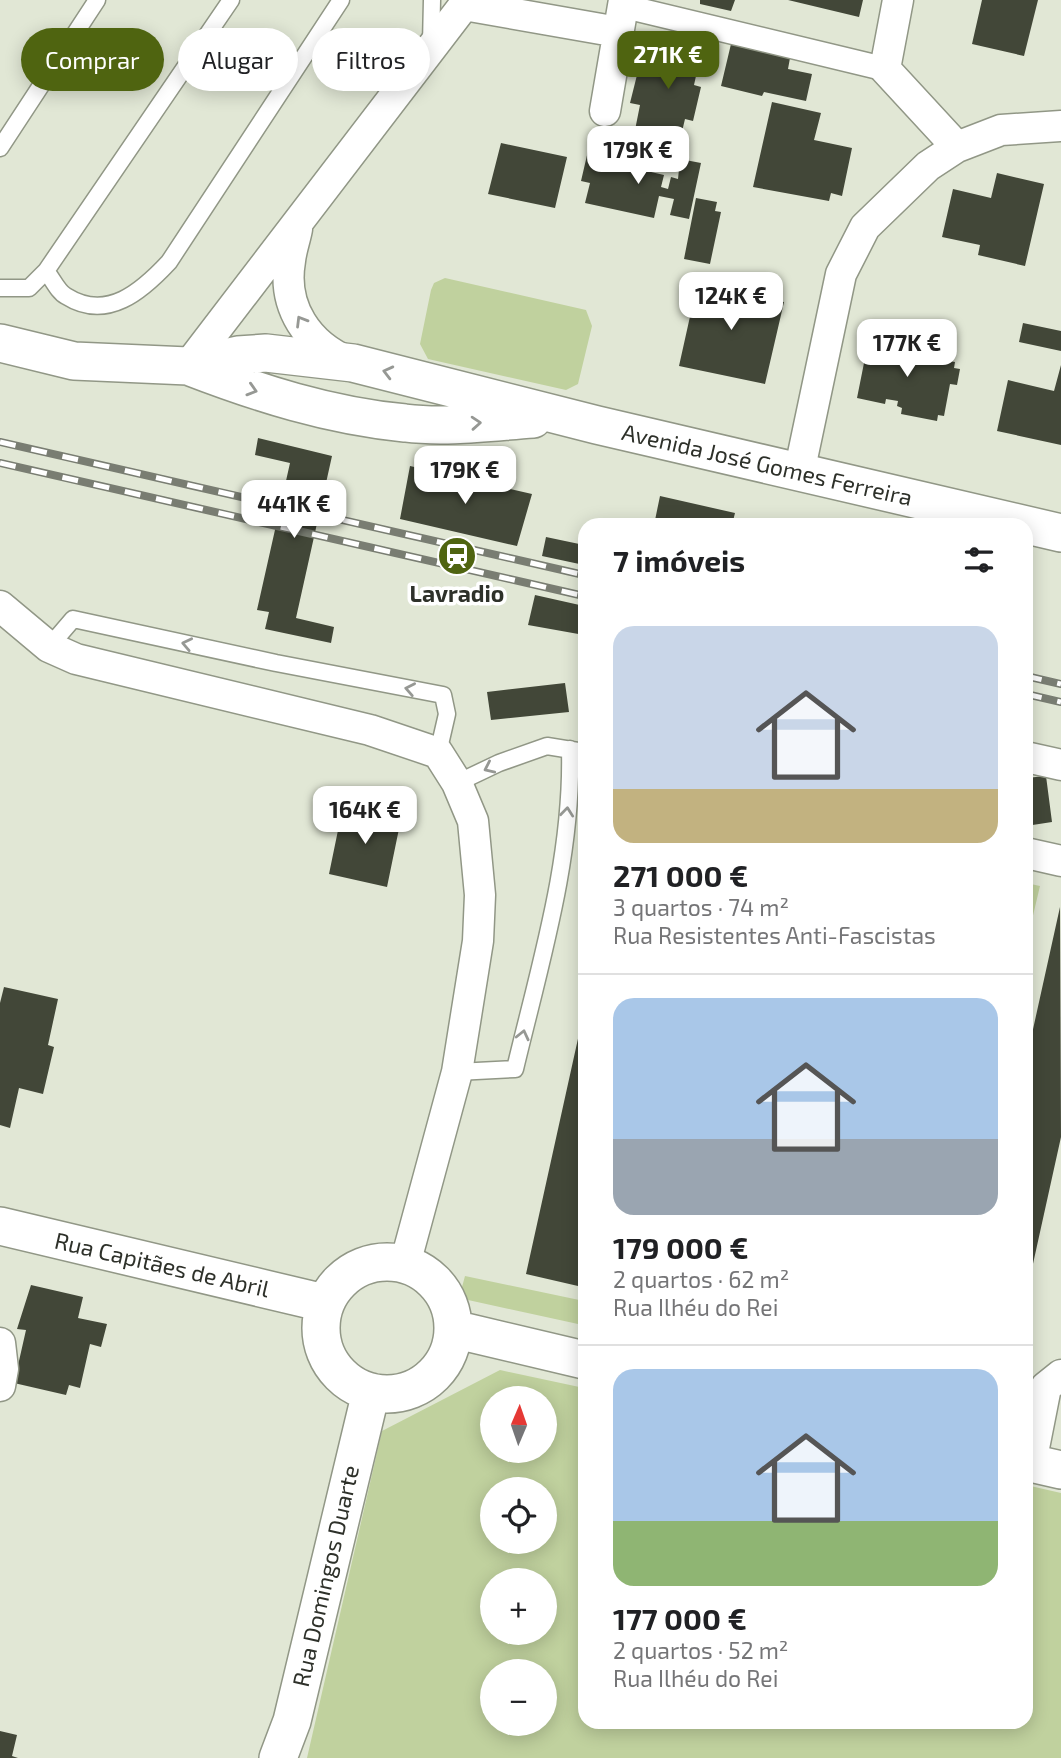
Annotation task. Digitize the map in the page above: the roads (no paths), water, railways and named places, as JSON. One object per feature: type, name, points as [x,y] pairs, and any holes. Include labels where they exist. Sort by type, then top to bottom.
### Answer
[{"type":"street","points":[[885,69],[898,0]]},
{"type":"street","points":[[0,343],[74,361],[188,366],[466,2],[622,13],[885,69],[957,147]]},
{"type":"street","points":[[605,111],[622,13]]},
{"type":"street","points":[[799,473],[841,274],[864,227],[928,166],[957,147],[1002,130],[1061,126]]},
{"type":"street","points":[[298,222],[288,275],[294,309],[301,324],[321,347],[353,363]]},
{"type":"street","name":"Avenida José Gomes Ferreira","points":[[188,366],[239,355],[266,354],[353,363],[597,425],[996,518]]},
{"type":"street","name":"Avenida José Gomes Ferreira","points":[[188,366],[250,390],[294,402],[406,424],[453,425],[542,418],[597,425]]},
{"type":"street","name":"Avenida José Gomes Ferreira","points":[[1033,527],[1061,533]]},
{"type":"street","points":[[0,606],[49,647],[76,659],[370,730],[438,753],[457,783],[474,821],[480,895],[478,941],[457,1072],[405,1264]]},
{"type":"street","points":[[1033,759],[1061,765]]},
{"type":"street","points":[[1033,854],[1061,860]]},
{"type":"street","name":"Rua Capitães de Abril","points":[[0,1226],[324,1303]]},
{"type":"street","points":[[389,1261],[405,1264],[435,1281],[451,1311],[453,1329],[444,1361],[434,1374],[405,1391],[372,1392],[354,1385],[338,1374],[328,1359],[321,1341],[320,1322],[324,1303],[343,1277],[357,1268],[389,1261]]},
{"type":"street","points":[[453,1329],[578,1359]]},
{"type":"street","points":[[0,1343],[3,1369],[0,1386]]},
{"type":"street","points":[[1039,1465],[1046,1387],[1061,1375]]},
{"type":"street","name":"Rua Domingos Duarte","points":[[278,1758],[292,1721],[372,1392]]},
{"type":"lane","points":[[0,148],[97,0]]},
{"type":"lane","points":[[0,288],[29,288],[46,271],[231,0]]},
{"type":"lane","points":[[46,271],[65,296],[95,306],[121,302],[144,289],[176,250],[341,0]]},
{"type":"lane","points":[[431,46],[432,0]]},
{"type":"lane","points":[[49,647],[73,619],[276,663],[443,695],[447,715],[438,753]]},
{"type":"lane","points":[[457,783],[499,763],[547,746],[577,750],[570,782],[561,876],[514,1069],[457,1072]]},
{"type":"railway","points":[[0,442],[578,574]]},
{"type":"railway","points":[[0,463],[578,595]]},
{"type":"railway","points":[[1033,678],[1061,684]]},
{"type":"railway","points":[[1033,696],[1061,702]]},
{"type":"place","name":"Lavradio","points":[[457,556]]}]
